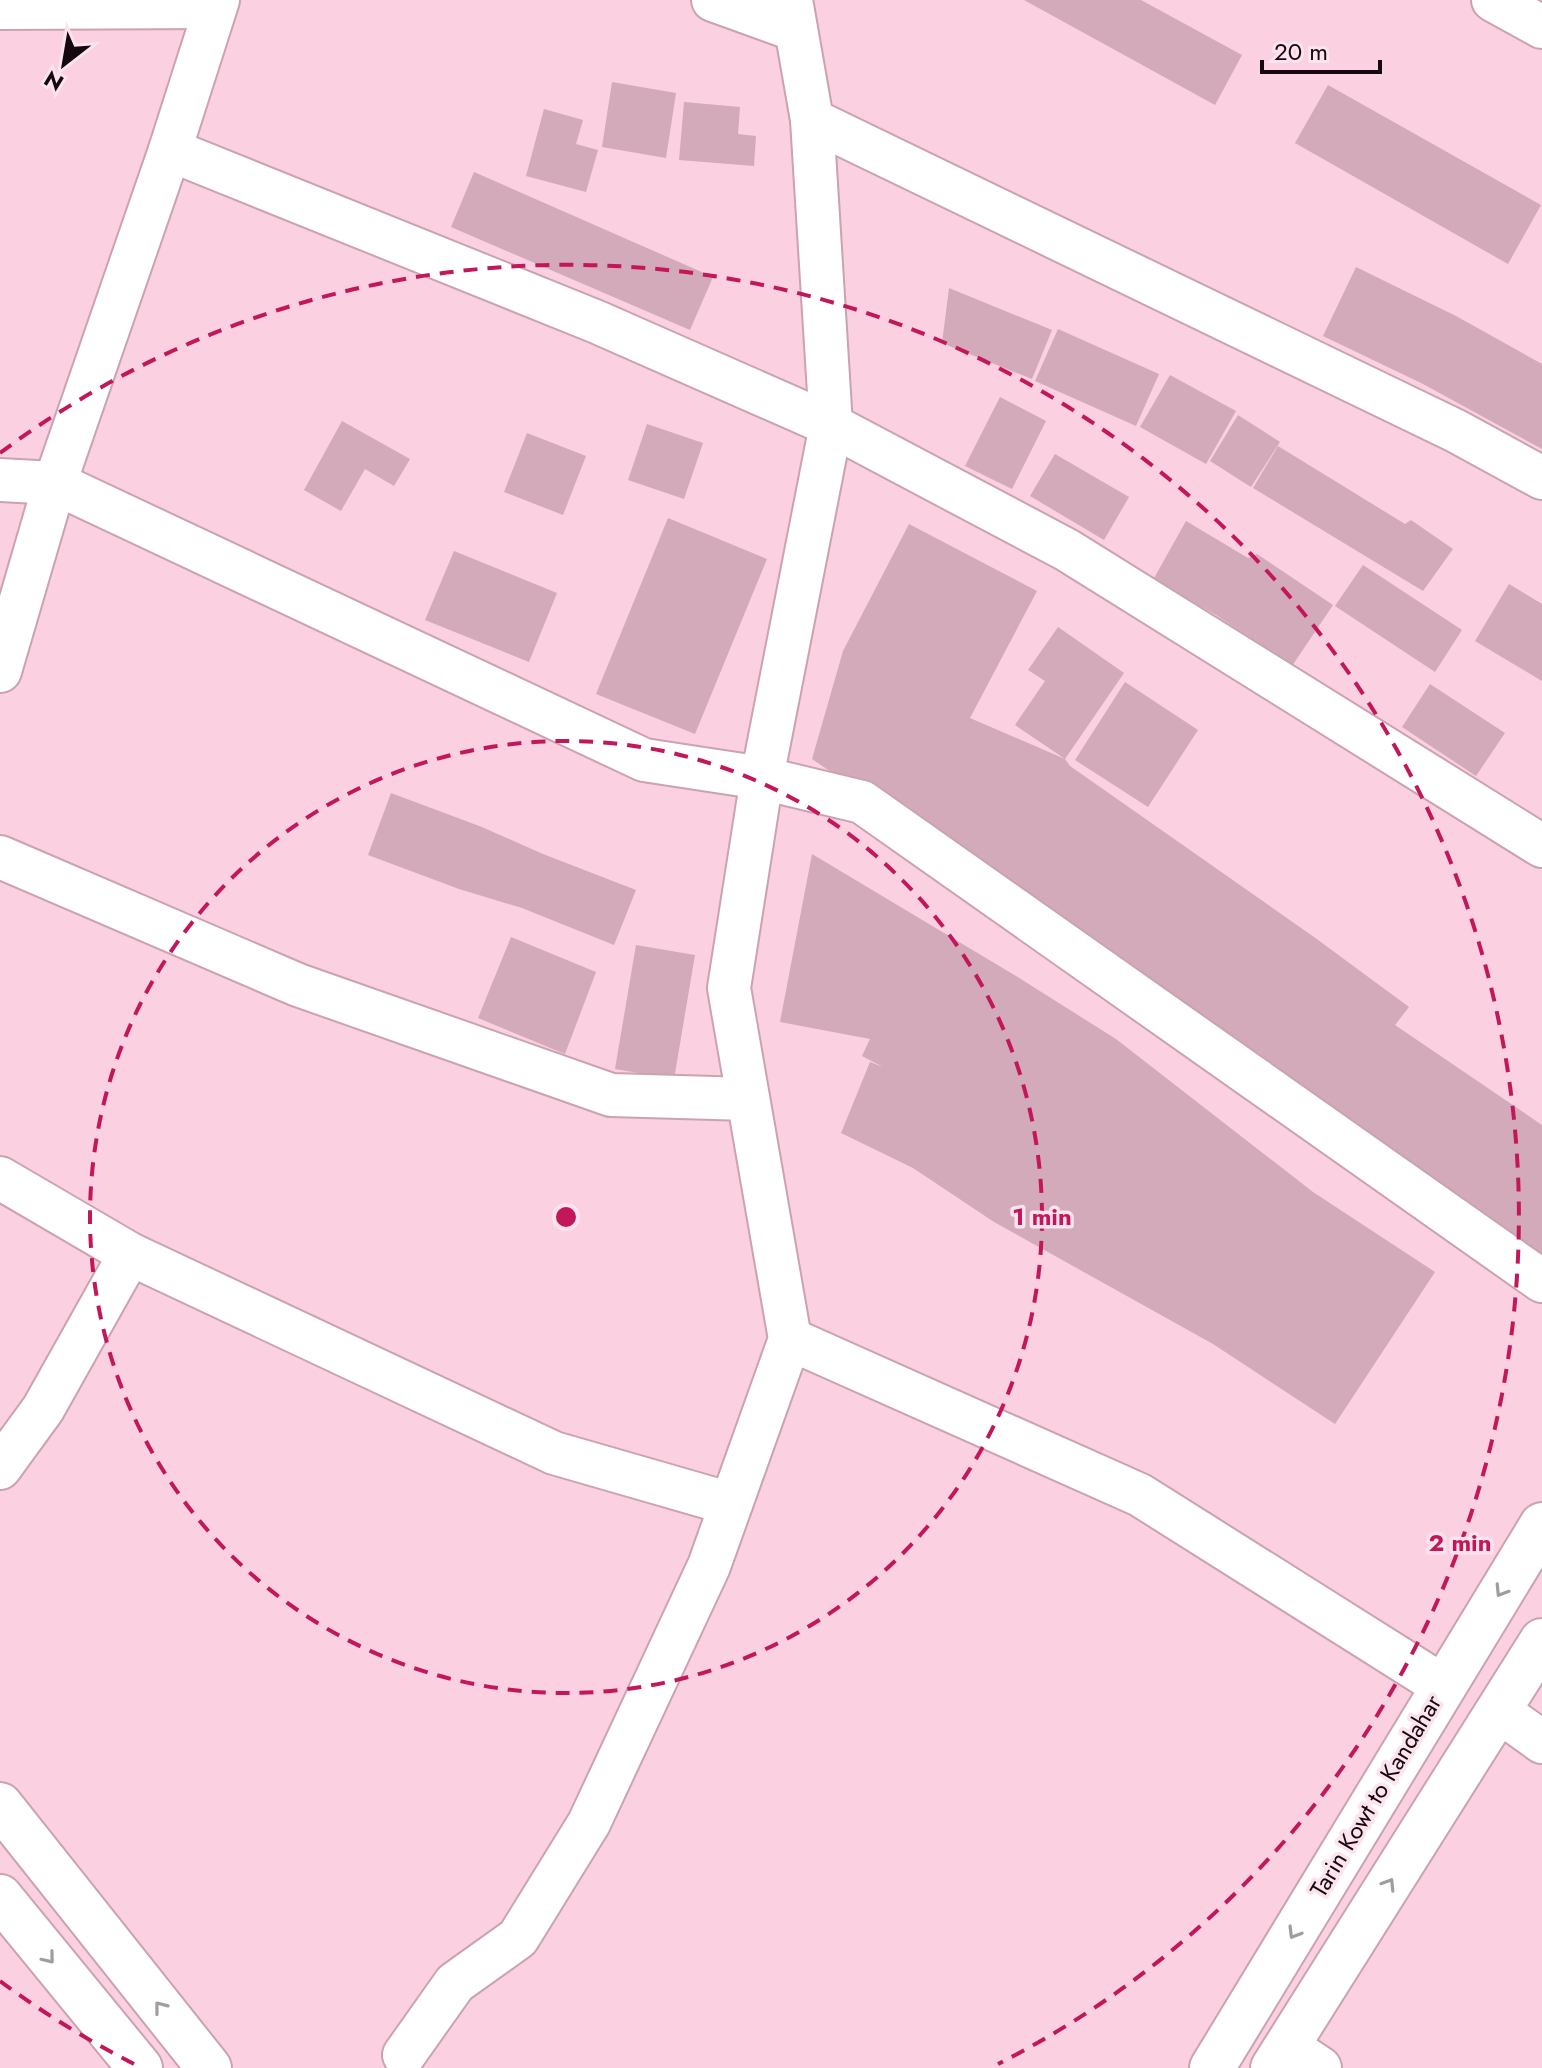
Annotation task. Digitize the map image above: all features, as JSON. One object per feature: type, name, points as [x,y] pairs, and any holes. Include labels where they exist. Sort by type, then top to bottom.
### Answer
[{"type":"main road","name":"Tarin Kowt to Kandahar","points":[[1212,2068],[1542,1525]]},
{"type":"main road","points":[[1293,2061],[1542,1641]]},
{"type":"main road","points":[[0,1805],[209,2068]]},
{"type":"main road","points":[[5,1917],[140,2068]]},
{"type":"street","points":[[404,2055],[455,1983],[518,1938],[589,1823],[709,1566],[790,1339],[729,988],[762,778],[831,425],[812,120],[794,15],[713,0]]},
{"type":"street","points":[[1493,0],[1542,27]]},
{"type":"street","points":[[0,8],[216,4],[170,150],[55,483],[0,671]]},
{"type":"street","points":[[812,120],[1442,424],[1542,478]]},
{"type":"street","points":[[170,150],[597,322],[831,425],[1067,550],[1542,846]]},
{"type":"street","points":[[0,480],[55,483],[644,760],[762,778],[862,802],[1542,1281]]},
{"type":"street","points":[[0,857],[298,985],[611,1095],[748,1099]]},
{"type":"street","points":[[0,1178],[130,1254],[554,1453],[731,1504]]},
{"type":"street","points":[[0,1468],[43,1409],[130,1254]]},
{"type":"street","points":[[790,1339],[1140,1495],[1443,1686]]},
{"type":"street","points":[[1499,1711],[1542,1742]]},
{"type":"building","points":[[1024,0],[1141,0],[1242,55],[1215,105]]},
{"type":"building","points":[[612,82],[676,93],[666,158],[602,147]]},
{"type":"building","points":[[1328,85],[1541,205],[1508,264],[1295,143]]},
{"type":"building","points":[[684,102],[740,107],[738,134],[756,136],[754,166],[679,160]]},
{"type":"building","points":[[544,109],[583,120],[576,144],[598,150],[586,192],[526,176]]},
{"type":"building","points":[[474,172],[713,277],[690,330],[451,227]]},
{"type":"building","points":[[1356,267],[1456,316],[1542,364],[1542,449],[1423,384],[1323,336]]},
{"type":"building","points":[[949,288],[1052,330],[1032,379],[942,343]]},
{"type":"building","points":[[1058,329],[1159,374],[1136,426],[1035,381]]},
{"type":"building","points":[[1170,375],[1236,411],[1206,464],[1140,427]]},
{"type":"building","points":[[1000,397],[1046,421],[1012,489],[965,466]]},
{"type":"building","points":[[1238,415],[1280,442],[1251,487],[1210,461]]},
{"type":"building","points":[[342,421],[410,459],[394,486],[365,469],[341,511],[304,490]]},
{"type":"building","points":[[647,424],[703,443],[684,499],[628,480]]},
{"type":"building","points":[[527,433],[586,456],[563,515],[504,492]]},
{"type":"building","points":[[1278,446],[1405,524],[1411,520],[1453,549],[1423,591],[1253,488]]},
{"type":"building","points":[[1055,454],[1129,497],[1104,540],[1030,496]]},
{"type":"building","points":[[668,518],[767,559],[695,734],[596,694]]},
{"type":"building","points":[[1186,521],[1248,558],[1257,554],[1333,605],[1292,666],[1216,615],[1153,580]]},
{"type":"building","points":[[909,524],[1037,591],[970,718],[1065,759],[1070,766],[1409,1007],[1395,1025],[1542,1125],[1542,1267],[812,759],[843,651]]},
{"type":"building","points":[[454,551],[557,593],[529,662],[425,620]]},
{"type":"building","points":[[1363,565],[1462,630],[1435,672],[1335,606]]},
{"type":"building","points":[[1509,584],[1542,604],[1542,681],[1475,641]]},
{"type":"building","points":[[1058,627],[1124,673],[1065,759],[1015,725],[1045,681],[1028,670]]},
{"type":"building","points":[[1125,682],[1198,730],[1148,807],[1075,760]]},
{"type":"building","points":[[1430,684],[1505,733],[1476,776],[1402,727]]},
{"type":"building","points":[[391,793],[636,890],[614,945],[522,908],[459,889],[368,855]]},
{"type":"building","points":[[812,854],[1116,1039],[1313,1192],[1435,1272],[1335,1424],[1213,1344],[994,1222],[913,1168],[841,1133],[870,1062],[883,1067],[862,1056],[870,1039],[780,1022]]},
{"type":"building","points":[[511,937],[596,972],[565,1054],[478,1018]]},
{"type":"building","points":[[636,945],[695,955],[674,1079],[615,1069]]}]
